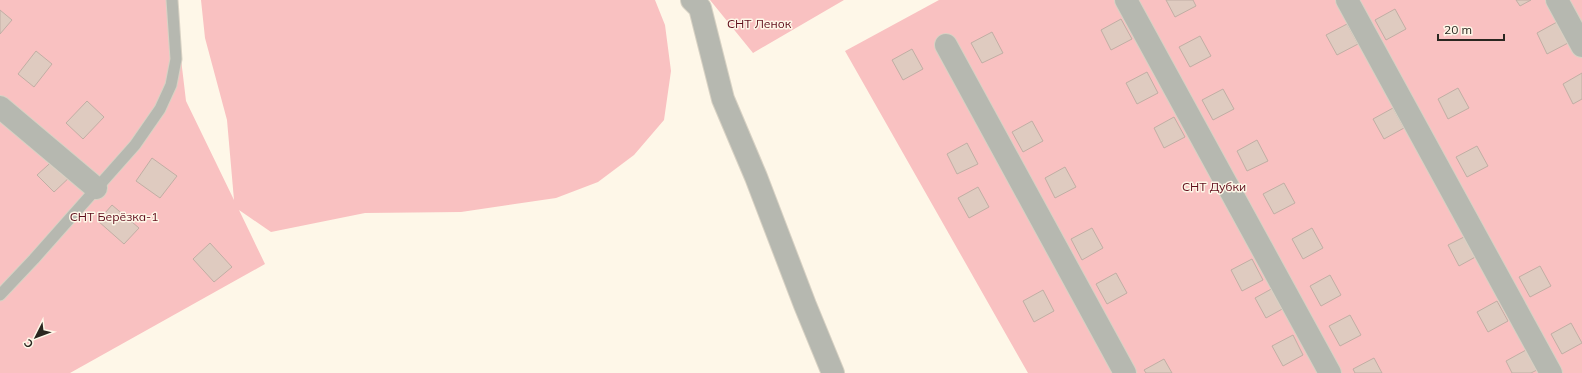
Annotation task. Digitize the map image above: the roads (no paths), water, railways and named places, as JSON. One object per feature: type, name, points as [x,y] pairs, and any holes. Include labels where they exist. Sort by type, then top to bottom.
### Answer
[{"type":"street","points":[[692,0],[700,8],[723,99],[756,177],[833,373]]},
{"type":"street","points":[[1126,0],[1330,373]]},
{"type":"street","points":[[1347,0],[1551,373]]},
{"type":"street","points":[[1557,0],[1582,46]]},
{"type":"street","points":[[946,45],[1125,373]]},
{"type":"street","points":[[0,106],[96,188]]},
{"type":"lane","points":[[0,295],[135,145],[160,109],[171,86],[176,59],[172,0]]},
{"type":"park label","name":"СНТ Ленок","points":[[759,23]]},
{"type":"park label","name":"СНТ Дубки","points":[[1214,186]]},
{"type":"park label","name":"СНТ Берёзка-1","points":[[114,216]]}]
